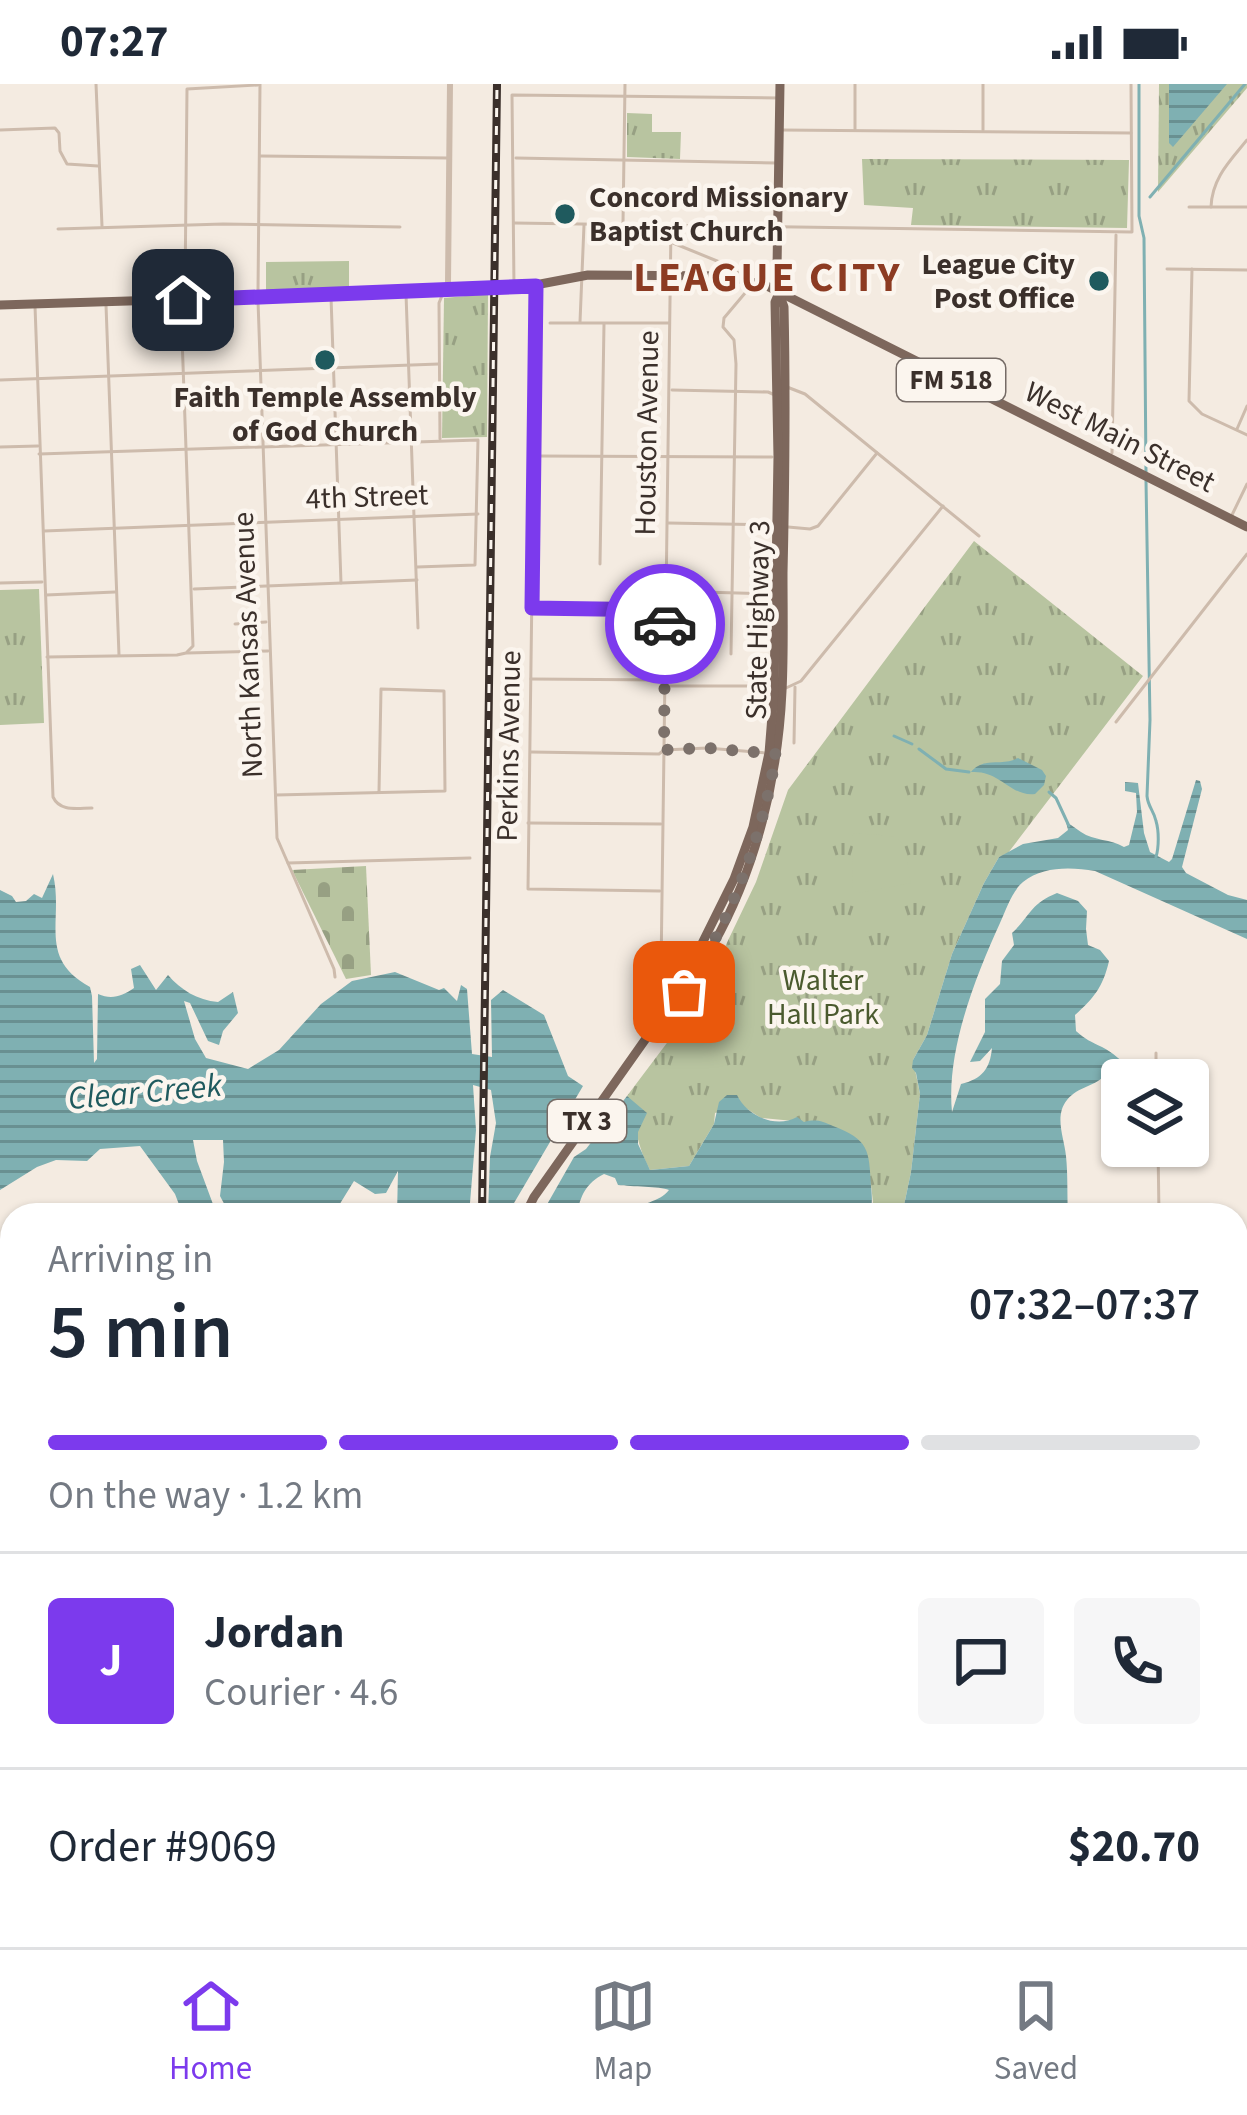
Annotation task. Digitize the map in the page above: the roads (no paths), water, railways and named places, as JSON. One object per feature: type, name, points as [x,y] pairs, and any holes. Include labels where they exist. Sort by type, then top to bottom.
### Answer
[{"type":"main road","name":"State Highway 3","points":[[531,1203],[676,996],[734,879],[773,753],[782,457],[775,302],[779,293],[780,84]]},
{"type":"main road","name":"FM 518","points":[[0,305],[514,289],[581,275],[728,276],[779,293]]},
{"type":"main road","name":"West Main Street","points":[[779,293],[1247,526]]},
{"type":"street","points":[[96,84],[102,228]]},
{"type":"street","points":[[440,440],[439,303],[448,283],[450,84]]},
{"type":"street","points":[[623,225],[625,84]]},
{"type":"street","points":[[855,84],[855,131]]},
{"type":"street","points":[[983,84],[983,132]]},
{"type":"street","points":[[514,223],[1132,232],[1131,84]]},
{"type":"street","points":[[188,651],[194,640],[183,374],[187,88],[260,85]]},
{"type":"street","name":"North Kansas Avenue","points":[[260,85],[259,371],[277,838],[335,977]]},
{"type":"street","points":[[514,289],[512,95],[780,98]]},
{"type":"street","points":[[0,130],[55,128],[67,164],[99,166]]},
{"type":"street","points":[[779,130],[1131,133]]},
{"type":"street","points":[[1210,207],[1220,173],[1247,140]]},
{"type":"street","points":[[260,156],[450,158]]},
{"type":"street","points":[[513,158],[778,163]]},
{"type":"street","points":[[1189,207],[1247,207]]},
{"type":"street","points":[[580,324],[584,225]]},
{"type":"street","name":"Houston Avenue","points":[[671,226],[661,971],[676,996]]},
{"type":"street","points":[[58,229],[400,227]]},
{"type":"street","points":[[1112,460],[1117,233]]},
{"type":"street","points":[[671,242],[751,280],[724,318],[723,327],[736,347],[731,654]]},
{"type":"street","points":[[1167,269],[1247,270]]},
{"type":"street","points":[[1192,269],[1189,400],[1202,414],[1247,435]]},
{"type":"street","name":"Perkins Avenue","points":[[536,286],[528,890],[662,892]]},
{"type":"street","points":[[406,293],[418,628]]},
{"type":"street","points":[[331,296],[341,583]]},
{"type":"street","points":[[106,302],[119,657]]},
{"type":"street","points":[[35,304],[54,801],[64,808],[92,808]]},
{"type":"street","points":[[550,323],[669,323]]},
{"type":"street","points":[[600,564],[604,324]]},
{"type":"street","points":[[0,380],[439,364]]},
{"type":"street","points":[[670,390],[805,394],[979,536]]},
{"type":"street","points":[[1236,430],[1247,406]]},
{"type":"street","points":[[39,454],[478,440],[475,565],[417,567]]},
{"type":"street","points":[[0,447],[38,446]]},
{"type":"street","points":[[666,524],[811,529],[877,453]]},
{"type":"street","points":[[534,456],[782,457]]},
{"type":"street","points":[[1230,518],[1247,484]]},
{"type":"street","points":[[531,679],[778,690],[795,686],[943,506]]},
{"type":"street","name":"4th Street","points":[[42,531],[478,514]]},
{"type":"street","points":[[1116,722],[1247,554]]},
{"type":"street","points":[[192,589],[417,580]]},
{"type":"street","points":[[0,583],[44,582]]},
{"type":"street","points":[[666,591],[780,594]]},
{"type":"street","points":[[44,595],[116,592]]},
{"type":"street","points":[[532,608],[665,610]]},
{"type":"street","points":[[235,624],[268,622]]},
{"type":"street","points":[[47,657],[270,651]]},
{"type":"street","points":[[794,743],[795,686]]},
{"type":"street","points":[[275,795],[445,791],[444,691],[381,689],[379,792]]},
{"type":"street","points":[[530,752],[659,754],[707,748],[773,753]]},
{"type":"street","points":[[528,824],[663,824]]},
{"type":"street","points":[[286,864],[470,858]]},
{"type":"street","points":[[1156,1053],[1156,1059]]},
{"type":"street","points":[[1158,1167],[1159,1203]]},
{"type":"water","points":[[1169,84],[1227,84],[1173,147],[1169,143]]},
{"type":"water","points":[[1018,758],[1046,776],[1035,794],[971,772],[982,764]]},
{"type":"water","points":[[1196,780],[1200,781],[1182,867],[1228,895],[1247,900],[1247,939],[1095,871],[1048,870],[1023,882],[1012,896],[964,1015],[953,1064],[952,1112],[961,1084],[980,1076],[989,1062],[992,1048],[980,1061],[970,1062],[985,1032],[985,999],[1000,984],[1002,961],[1014,945],[1012,933],[1048,897],[1057,893],[1078,901],[1087,911],[1088,945],[1109,961],[1097,991],[1075,1015],[1076,1031],[1120,1059],[1101,1059],[1101,1078],[1071,1095],[1063,1106],[1060,1120],[1068,1203],[905,1203],[920,1094],[913,1060],[927,1035],[952,954],[999,857],[1023,844],[1058,838],[1068,830],[1066,822],[1091,837],[1129,845],[1136,793],[1125,791],[1125,782],[1138,783],[1150,852],[1169,862]]},
{"type":"water","name":"Clear Creek","points":[[53,874],[58,951],[63,964],[90,987],[92,996],[94,1063],[98,994],[117,996],[134,988],[131,969],[140,965],[156,990],[168,975],[203,999],[218,1002],[233,992],[238,1013],[223,1031],[219,1045],[208,1041],[190,1003],[184,1001],[206,1058],[248,1069],[279,1050],[321,1004],[352,981],[395,972],[444,988],[457,1001],[461,985],[467,989],[472,1054],[492,1057],[491,1000],[503,990],[544,1015],[568,1076],[583,1086],[514,1203],[488,1203],[496,1123],[491,1090],[473,1085],[476,1130],[470,1203],[397,1203],[398,1171],[386,1193],[375,1194],[354,1181],[340,1203],[224,1203],[220,1196],[223,1140],[193,1140],[213,1203],[178,1203],[140,1146],[100,1149],[87,1161],[56,1160],[0,1190],[0,890],[16,902],[34,894],[42,898]]},
{"type":"water","points":[[727,1095],[737,1095],[763,1118],[780,1122],[797,1117],[845,1131],[865,1147],[871,1203],[647,1203],[669,1190],[618,1185],[615,1178],[604,1174],[585,1191],[580,1203],[548,1203],[574,1157],[586,1149],[627,1096],[647,1113],[638,1144],[650,1170],[689,1166],[714,1124],[719,1102]]},
{"type":"waterway","points":[[1139,84],[1146,472]]},
{"type":"waterway","points":[[1150,197],[1245,84]]},
{"type":"waterway","points":[[1146,481],[1147,796],[1158,829],[1156,857]]},
{"type":"waterway","points":[[894,736],[912,744]]},
{"type":"waterway","points":[[919,749],[946,769],[969,772]]},
{"type":"waterway","points":[[1049,792],[1069,826]]},
{"type":"railway","points":[[482,1203],[497,84]]},
{"type":"place","name":"Concord Missionary Baptist Church","points":[[565,214]]},
{"type":"place","name":"League City Post Office","points":[[1099,281]]},
{"type":"place","name":"Faith Temple Assembly of God Church","points":[[325,360]]},
{"type":"district","name":"LEAGUE CITY","points":[[768,278]]},
{"type":"park label","name":"Walter Hall Park","points":[[823,997]]}]
